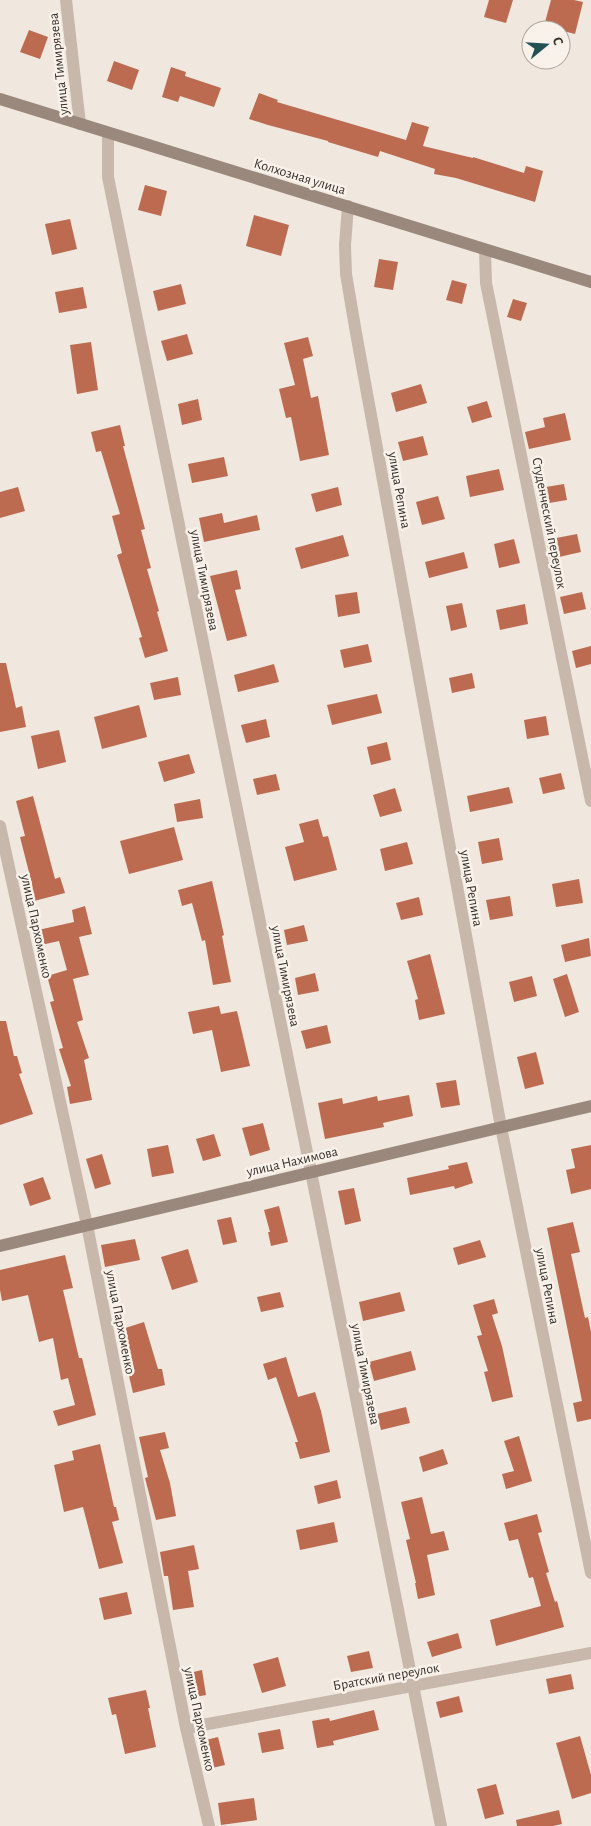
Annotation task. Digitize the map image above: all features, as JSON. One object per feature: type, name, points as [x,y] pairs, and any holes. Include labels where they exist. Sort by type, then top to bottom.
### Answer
[{"type":"main road","name":"Колхозная улица","points":[[0,99],[591,282]]},
{"type":"main road","name":"улица Нахимова","points":[[0,1246],[591,1106]]},
{"type":"street","name":"улица Тимирязева","points":[[66,0],[80,124]]},
{"type":"street","name":"улица Тимирязева","points":[[108,133],[107,161],[110,187],[441,1826]]},
{"type":"street","name":"улица Репина","points":[[348,206],[345,245],[346,274],[501,1128],[591,1573]]},
{"type":"street","name":"Студенческий переулок","points":[[486,250],[486,283],[591,801]]},
{"type":"street","name":"улица Пархоменко","points":[[0,826],[3,855],[86,1225],[186,1728],[209,1826]]},
{"type":"street","name":"Братский переулок","points":[[186,1728],[591,1653]]},
{"type":"building","points":[[489,0],[513,0],[506,23],[484,17]]},
{"type":"building","points":[[551,0],[583,2],[575,34],[571,33],[571,20],[546,20]]},
{"type":"building","points":[[29,30],[48,37],[40,59],[20,52]]},
{"type":"building","points":[[114,61],[139,70],[132,90],[107,81]]},
{"type":"building","points":[[171,67],[186,72],[185,76],[221,88],[214,107],[180,96],[178,102],[162,97]]},
{"type":"building","points":[[259,93],[278,100],[277,102],[406,140],[412,122],[429,127],[423,146],[473,157],[524,173],[526,166],[543,171],[535,202],[456,178],[434,174],[435,169],[380,151],[378,157],[249,119]]},
{"type":"building","points":[[145,185],[167,191],[161,216],[138,210]]},
{"type":"building","points":[[254,215],[289,225],[281,256],[246,246]]},
{"type":"building","points":[[70,219],[77,249],[52,255],[45,224]]},
{"type":"building","points":[[379,259],[398,262],[393,290],[374,287]]},
{"type":"building","points":[[452,280],[467,284],[462,304],[446,300]]},
{"type":"building","points":[[181,284],[186,304],[158,311],[153,291]]},
{"type":"building","points":[[83,287],[87,308],[59,313],[55,292]]},
{"type":"building","points":[[513,299],[527,303],[521,321],[507,317]]},
{"type":"building","points":[[187,334],[193,354],[167,361],[161,341]]},
{"type":"building","points":[[308,337],[313,356],[303,359],[311,398],[318,396],[329,455],[300,461],[291,417],[286,418],[279,389],[295,385],[284,343]]},
{"type":"building","points":[[91,342],[98,390],[77,394],[70,345]]},
{"type":"building","points":[[421,384],[427,403],[396,412],[391,393]]},
{"type":"building","points":[[198,399],[202,420],[182,425],[178,404]]},
{"type":"building","points":[[487,401],[492,417],[472,423],[467,407]]},
{"type":"building","points":[[565,413],[571,440],[529,449],[525,432],[545,427],[543,418]]},
{"type":"building","points":[[120,425],[125,446],[123,446],[145,529],[141,530],[151,568],[147,569],[168,651],[145,658],[139,638],[142,637],[117,555],[122,553],[112,516],[120,514],[101,451],[96,452],[91,432]]},
{"type":"building","points":[[423,436],[428,455],[403,461],[398,442]]},
{"type":"building","points":[[224,457],[228,476],[192,483],[188,464]]},
{"type":"building","points":[[499,469],[504,490],[470,497],[466,476]]},
{"type":"building","points":[[564,484],[567,500],[543,504],[540,488]]},
{"type":"building","points":[[18,487],[25,511],[0,518],[0,492]]},
{"type":"building","points":[[338,487],[342,505],[316,512],[311,494]]},
{"type":"building","points":[[438,496],[445,519],[422,525],[416,502]]},
{"type":"building","points":[[222,513],[224,523],[257,515],[260,530],[204,542],[199,518]]},
{"type":"building","points":[[577,534],[581,552],[550,559],[546,540]]},
{"type":"building","points":[[343,535],[349,556],[301,569],[295,548]]},
{"type":"building","points":[[514,539],[520,563],[499,568],[494,544]]},
{"type":"building","points":[[464,552],[468,568],[429,578],[425,562]]},
{"type":"building","points":[[237,570],[241,589],[235,590],[247,636],[227,641],[210,576]]},
{"type":"building","points":[[357,592],[360,613],[338,617],[335,595]]},
{"type":"building","points":[[582,592],[586,609],[564,614],[560,597]]},
{"type":"building","points":[[462,603],[467,627],[451,631],[446,606]]},
{"type":"building","points":[[525,604],[528,624],[500,630],[496,610]]},
{"type":"building","points":[[368,644],[372,662],[344,668],[340,650]]},
{"type":"building","points":[[591,646],[591,664],[576,668],[572,651]]},
{"type":"building","points":[[0,663],[6,663],[16,708],[22,706],[26,727],[0,732]]},
{"type":"building","points":[[274,664],[279,682],[238,692],[234,675]]},
{"type":"building","points":[[472,673],[475,688],[452,693],[449,678]]},
{"type":"building","points":[[178,677],[181,695],[154,700],[150,683]]},
{"type":"building","points":[[377,694],[382,713],[332,725],[327,705]]},
{"type":"building","points":[[139,705],[147,737],[102,749],[94,717]]},
{"type":"building","points":[[546,716],[549,735],[527,739],[524,720]]},
{"type":"building","points":[[266,719],[270,737],[246,743],[241,725]]},
{"type":"building","points":[[59,730],[66,762],[38,769],[31,736]]},
{"type":"building","points":[[387,742],[391,760],[371,765],[367,747]]},
{"type":"building","points":[[189,754],[195,773],[164,782],[158,762]]},
{"type":"building","points":[[561,773],[565,789],[543,794],[539,778]]},
{"type":"building","points":[[276,774],[280,790],[257,795],[253,779]]},
{"type":"building","points":[[509,787],[513,803],[470,812],[467,796]]},
{"type":"building","points":[[395,788],[402,811],[380,817],[373,795]]},
{"type":"building","points":[[33,796],[55,879],[60,877],[65,893],[34,901],[30,885],[32,884],[20,837],[25,836],[16,801]]},
{"type":"building","points":[[200,799],[203,818],[177,822],[174,804]]},
{"type":"building","points":[[318,819],[323,837],[328,836],[337,870],[294,881],[285,847],[304,842],[299,824]]},
{"type":"building","points":[[174,827],[183,860],[129,874],[120,841]]},
{"type":"building","points":[[499,838],[503,860],[482,864],[478,842]]},
{"type":"building","points":[[407,842],[413,864],[385,871],[380,849]]},
{"type":"building","points":[[579,879],[583,903],[556,907],[552,884]]},
{"type":"building","points":[[212,881],[224,935],[222,936],[231,982],[213,985],[205,940],[202,941],[192,903],[182,906],[178,890]]},
{"type":"building","points":[[510,896],[513,916],[490,920],[486,900]]},
{"type":"building","points":[[419,897],[423,915],[401,920],[396,903]]},
{"type":"building","points":[[85,906],[92,934],[79,937],[89,975],[73,979],[83,1020],[77,1022],[89,1058],[84,1060],[92,1100],[70,1104],[67,1087],[71,1086],[59,1049],[63,1048],[50,1002],[54,1001],[47,976],[67,970],[59,941],[41,945],[38,930],[74,922],[72,910]]},
{"type":"building","points":[[304,925],[308,941],[287,945],[284,930]]},
{"type":"building","points":[[589,938],[591,956],[565,962],[561,945]]},
{"type":"building","points":[[430,954],[445,1014],[419,1020],[415,1000],[418,999],[407,961]]},
{"type":"building","points":[[315,973],[319,991],[298,995],[295,978]]},
{"type":"building","points":[[567,974],[579,1012],[565,1017],[553,979]]},
{"type":"building","points":[[532,976],[537,996],[514,1002],[509,982]]},
{"type":"building","points":[[219,1006],[221,1014],[237,1011],[250,1066],[221,1072],[212,1030],[193,1034],[188,1012]]},
{"type":"building","points":[[0,1021],[6,1021],[14,1056],[17,1056],[22,1073],[19,1074],[33,1114],[0,1125]]},
{"type":"building","points":[[327,1025],[331,1043],[306,1049],[301,1031]]},
{"type":"building","points":[[536,1052],[544,1084],[525,1089],[517,1057]]},
{"type":"building","points":[[456,1080],[460,1105],[441,1108],[436,1083]]},
{"type":"building","points":[[409,1095],[413,1116],[383,1123],[384,1127],[325,1139],[318,1103],[342,1098],[343,1104],[377,1096],[378,1101]]},
{"type":"building","points":[[263,1123],[270,1150],[250,1156],[242,1128]]},
{"type":"building","points":[[214,1134],[221,1156],[203,1161],[196,1139]]},
{"type":"building","points":[[168,1145],[174,1173],[152,1177],[147,1149]]},
{"type":"building","points":[[591,1145],[591,1189],[571,1194],[566,1170],[575,1168],[571,1149]]},
{"type":"building","points":[[102,1154],[111,1184],[95,1189],[86,1159]]},
{"type":"building","points":[[467,1162],[473,1183],[455,1189],[454,1186],[410,1195],[407,1178],[449,1169],[448,1166]]},
{"type":"building","points":[[43,1177],[51,1199],[30,1206],[23,1184]]},
{"type":"building","points":[[354,1188],[361,1221],[345,1225],[338,1191]]},
{"type":"building","points":[[279,1206],[288,1242],[271,1246],[268,1232],[270,1232],[264,1210]]},
{"type":"building","points":[[231,1217],[237,1242],[223,1245],[217,1220]]},
{"type":"building","points":[[573,1222],[580,1252],[571,1254],[585,1318],[588,1317],[591,1332],[591,1419],[577,1422],[573,1403],[582,1401],[547,1228]]},
{"type":"building","points":[[135,1239],[140,1260],[105,1267],[101,1245]]},
{"type":"building","points":[[480,1240],[486,1257],[458,1265],[453,1248]]},
{"type":"building","points":[[188,1249],[198,1282],[172,1290],[161,1257]]},
{"type":"building","points":[[65,1255],[73,1288],[63,1290],[79,1358],[82,1358],[96,1415],[58,1426],[53,1411],[75,1405],[68,1378],[61,1380],[53,1338],[39,1342],[28,1295],[2,1301],[0,1270]]},
{"type":"building","points":[[280,1292],[284,1307],[261,1312],[257,1297]]},
{"type":"building","points":[[400,1292],[405,1311],[363,1321],[359,1302]]},
{"type":"building","points":[[494,1299],[498,1313],[492,1315],[502,1346],[513,1397],[492,1402],[484,1372],[488,1371],[477,1336],[482,1335],[473,1305]]},
{"type":"building","points":[[144,1322],[158,1369],[162,1369],[165,1385],[133,1393],[129,1376],[132,1376],[119,1330]]},
{"type":"building","points":[[411,1351],[416,1370],[374,1381],[369,1362]]},
{"type":"building","points":[[286,1357],[298,1397],[315,1392],[330,1452],[300,1459],[295,1442],[298,1442],[276,1377],[268,1380],[263,1364]]},
{"type":"building","points":[[406,1407],[410,1423],[381,1430],[377,1414]]},
{"type":"building","points":[[165,1432],[169,1448],[160,1450],[170,1483],[176,1516],[156,1520],[145,1478],[148,1477],[139,1437]]},
{"type":"building","points":[[519,1436],[532,1481],[506,1489],[502,1474],[514,1471],[504,1441]]},
{"type":"building","points":[[100,1444],[114,1507],[116,1507],[119,1520],[112,1522],[123,1563],[99,1569],[83,1507],[64,1512],[54,1465],[74,1460],[72,1451]]},
{"type":"building","points":[[443,1449],[448,1464],[423,1472],[419,1457]]},
{"type":"building","points":[[337,1480],[341,1498],[318,1504],[314,1486]]},
{"type":"building","points":[[422,1497],[431,1534],[444,1531],[449,1550],[427,1555],[435,1595],[418,1599],[406,1540],[410,1539],[401,1502]]},
{"type":"building","points":[[537,1514],[542,1532],[538,1533],[549,1572],[546,1573],[555,1602],[557,1601],[564,1627],[496,1646],[490,1620],[541,1606],[533,1577],[529,1578],[518,1539],[509,1541],[504,1523]]},
{"type":"building","points":[[334,1522],[338,1542],[300,1550],[296,1530]]},
{"type":"building","points":[[194,1545],[199,1569],[188,1571],[194,1607],[173,1610],[168,1576],[164,1576],[160,1552]]},
{"type":"building","points":[[127,1592],[132,1614],[104,1620],[99,1598]]},
{"type":"building","points":[[458,1633],[462,1648],[432,1657],[427,1642]]},
{"type":"building","points":[[369,1651],[373,1668],[351,1672],[347,1656]]},
{"type":"building","points":[[278,1657],[286,1686],[262,1693],[253,1664]]},
{"type":"building","points":[[202,1670],[206,1695],[190,1698],[185,1674]]},
{"type":"building","points":[[571,1674],[574,1689],[549,1694],[546,1679]]},
{"type":"building","points":[[146,1690],[156,1747],[125,1754],[116,1714],[112,1715],[108,1698]]},
{"type":"building","points":[[459,1696],[463,1712],[440,1718],[436,1702]]},
{"type":"building","points":[[374,1710],[379,1730],[333,1741],[334,1745],[317,1748],[312,1721],[329,1718],[330,1721]]},
{"type":"building","points":[[280,1729],[284,1749],[262,1753],[258,1733]]},
{"type":"building","points":[[580,1736],[591,1775],[591,1793],[572,1799],[556,1743]]},
{"type":"building","points":[[218,1737],[225,1765],[208,1769],[202,1741]]},
{"type":"building","points":[[496,1784],[504,1814],[485,1819],[477,1789]]},
{"type":"building","points":[[254,1798],[257,1820],[221,1825],[218,1803]]},
{"type":"building","points":[[559,1810],[562,1824],[553,1826],[517,1826],[516,1820]]}]
